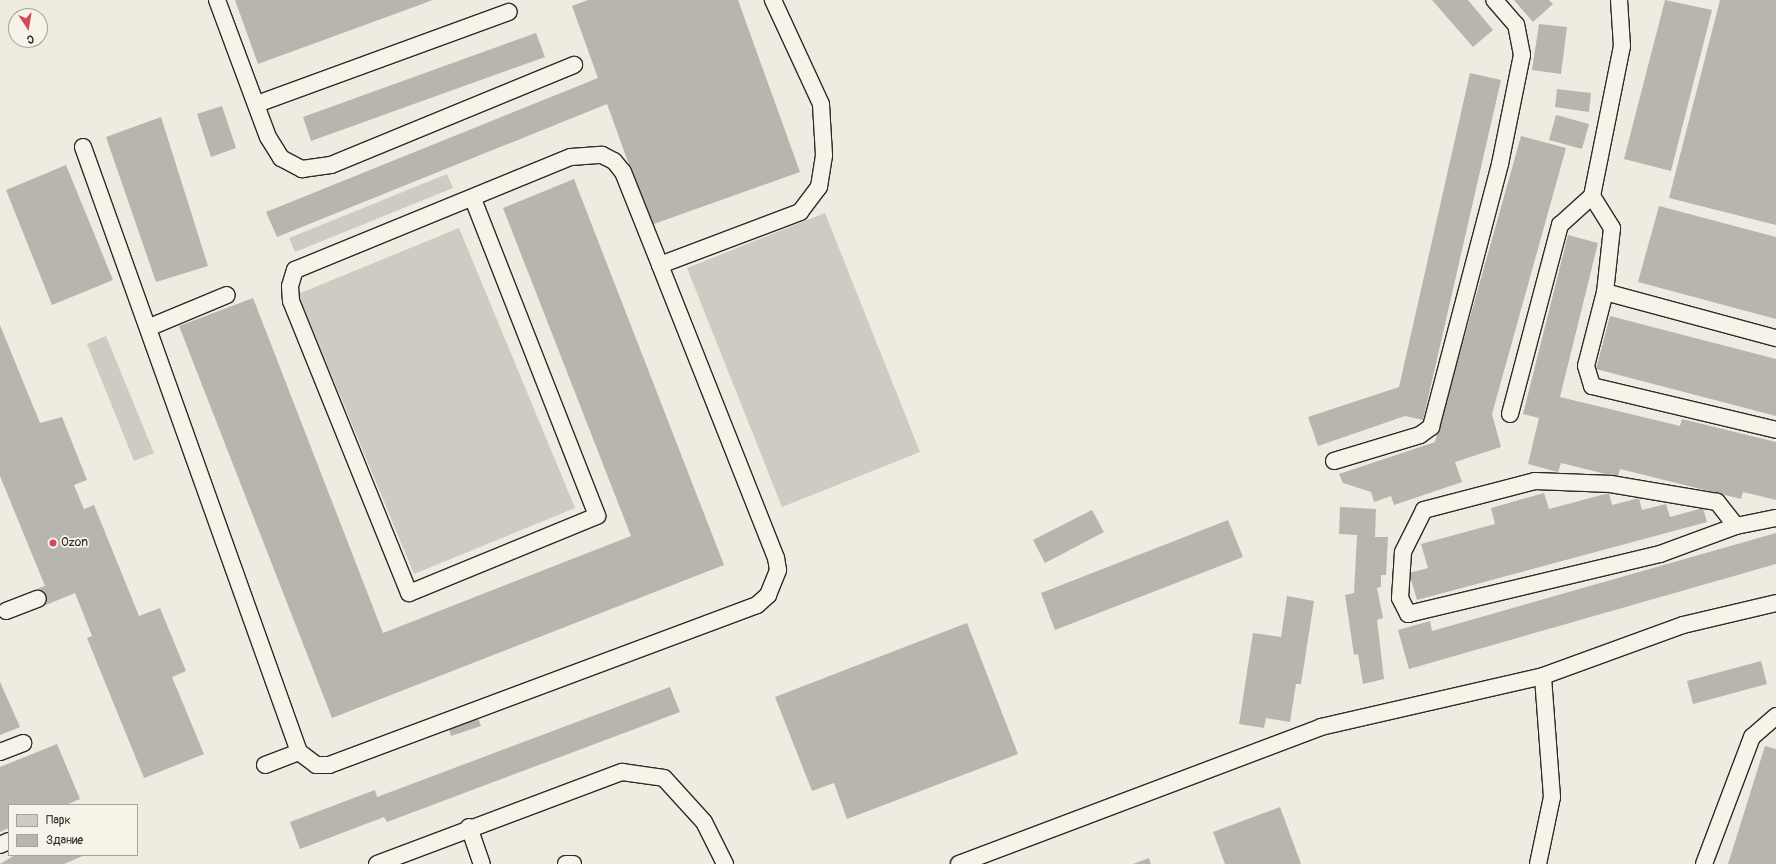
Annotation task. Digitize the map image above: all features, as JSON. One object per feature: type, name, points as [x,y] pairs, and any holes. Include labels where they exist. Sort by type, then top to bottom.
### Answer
[{"type":"lane","points":[[217,0],[257,104],[268,137],[281,158],[302,169],[331,165],[574,65]]},
{"type":"lane","points":[[660,265],[800,212],[819,187],[824,155],[821,104],[774,0]]},
{"type":"lane","points":[[1334,461],[1420,435],[1431,427],[1500,164],[1522,55],[1516,25],[1494,0]]},
{"type":"lane","points":[[1510,414],[1560,225],[1592,196],[1622,46],[1619,0]]},
{"type":"lane","points":[[257,104],[509,12]]},
{"type":"lane","points":[[83,147],[150,327],[299,752],[316,765],[329,765],[756,605],[768,595],[778,570],[776,558],[623,172],[614,161],[602,155],[571,157],[473,199],[295,270],[290,286],[291,301],[409,593],[597,516],[473,199]]},
{"type":"lane","points":[[1592,196],[1612,228],[1605,292],[1586,366],[1592,386],[1776,430]]},
{"type":"lane","points":[[1605,292],[1776,338]]},
{"type":"lane","points":[[150,327],[227,295]]},
{"type":"lane","points":[[1736,526],[1717,502],[1611,484],[1535,481],[1424,510],[1403,552],[1400,598],[1408,614],[1660,554],[1736,526],[1776,518]]},
{"type":"lane","points":[[6,611],[38,599]]},
{"type":"lane","points":[[959,864],[1321,727],[1543,676],[1683,625],[1776,603]]},
{"type":"lane","points":[[1538,864],[1552,797],[1543,676]]},
{"type":"lane","points":[[1704,864],[1752,737],[1776,716]]},
{"type":"lane","points":[[0,752],[23,743]]},
{"type":"lane","points":[[265,765],[299,752]]},
{"type":"lane","points":[[377,864],[468,827],[622,772],[664,778],[704,822],[725,864]]},
{"type":"lane","points":[[468,827],[482,864]]},
{"type":"lane","points":[[566,864],[573,864]]},
{"type":"green space","points":[[447,174],[453,188],[295,252],[289,238]]},
{"type":"green space","points":[[825,213],[920,452],[782,507],[687,268]]},
{"type":"green space","points":[[459,228],[575,508],[414,574],[298,294]]},
{"type":"green space","points":[[106,336],[154,453],[134,461],[87,344]]},
{"type":"building","points":[[235,0],[433,0],[258,64]]},
{"type":"building","points":[[588,0],[738,0],[800,172],[651,225],[607,104],[277,237],[266,212],[598,78],[572,6]]},
{"type":"building","points":[[1432,0],[1468,0],[1493,30],[1473,47]]},
{"type":"building","points":[[1514,0],[1549,0],[1553,4],[1533,22]]},
{"type":"building","points":[[1665,0],[1712,10],[1671,171],[1624,159]]},
{"type":"building","points":[[1720,0],[1776,0],[1776,225],[1669,198]]},
{"type":"building","points":[[1539,24],[1567,27],[1561,74],[1532,70]]},
{"type":"building","points":[[536,33],[545,57],[311,141],[303,117]]},
{"type":"building","points":[[1470,73],[1501,80],[1423,420],[1405,416],[1318,446],[1308,417],[1399,387]]},
{"type":"building","points":[[1557,89],[1591,93],[1589,112],[1555,107]]},
{"type":"building","points":[[222,106],[236,148],[211,157],[197,114]]},
{"type":"building","points":[[1556,115],[1589,124],[1582,149],[1549,140]]},
{"type":"building","points":[[161,117],[208,266],[156,282],[106,137]]},
{"type":"building","points":[[1521,136],[1566,148],[1492,414],[1501,447],[1455,462],[1462,482],[1394,505],[1391,496],[1374,502],[1371,492],[1343,483],[1339,474],[1435,442]]},
{"type":"building","points":[[66,165],[113,280],[52,305],[6,190]]},
{"type":"building","points":[[574,179],[724,565],[332,718],[179,326],[253,298],[383,633],[631,536],[503,208]]},
{"type":"building","points":[[1659,206],[1776,237],[1776,319],[1638,282]]},
{"type":"building","points":[[1568,235],[1598,243],[1560,397],[1680,426],[1682,419],[1776,442],[1776,500],[1743,492],[1741,499],[1620,469],[1618,477],[1561,463],[1558,472],[1528,464],[1539,418],[1523,414]]},
{"type":"building","points":[[1610,316],[1776,359],[1776,416],[1596,369]]},
{"type":"building","points":[[0,325],[40,423],[62,417],[87,480],[74,485],[84,509],[94,505],[139,616],[160,608],[186,671],[172,677],[204,754],[144,778],[87,638],[92,636],[75,593],[41,607],[34,590],[45,586],[0,476]]},
{"type":"building","points":[[1544,493],[1549,509],[1609,493],[1612,505],[1639,498],[1642,510],[1666,504],[1670,517],[1703,508],[1707,522],[1417,600],[1409,573],[1428,568],[1421,544],[1495,524],[1491,508]]},
{"type":"building","points":[[1340,507],[1376,509],[1375,537],[1388,537],[1386,575],[1381,575],[1381,587],[1377,588],[1383,618],[1377,620],[1384,679],[1363,684],[1358,654],[1354,655],[1345,595],[1354,593],[1357,535],[1339,534]]},
{"type":"building","points":[[1092,510],[1104,532],[1045,563],[1033,540]]},
{"type":"building","points":[[1228,520],[1243,557],[1055,630],[1041,593]]},
{"type":"building","points":[[1776,533],[1776,564],[1409,669],[1398,630],[1430,621],[1432,631]]},
{"type":"building","points":[[1287,596],[1314,601],[1301,684],[1296,684],[1290,722],[1266,718],[1264,728],[1239,724],[1253,633],[1281,637]]},
{"type":"building","points":[[967,623],[1018,754],[847,819],[834,783],[812,791],[775,697]]},
{"type":"building","points":[[1761,661],[1767,684],[1693,704],[1687,681]]},
{"type":"building","points":[[0,682],[20,727],[0,735]]},
{"type":"building","points":[[670,687],[680,712],[387,822],[384,817],[300,849],[290,822],[375,790],[377,797]]},
{"type":"building","points":[[475,710],[481,726],[451,736],[446,720]]},
{"type":"building","points":[[57,744],[80,799],[68,804],[8,804],[8,828],[0,832],[0,767]]},
{"type":"building","points":[[1765,746],[1776,749],[1776,864],[1728,864]]},
{"type":"building","points":[[1280,807],[1301,864],[1225,864],[1213,832]]},
{"type":"building","points":[[13,856],[83,856],[64,864],[0,864]]},
{"type":"building","points":[[1149,858],[1151,864],[1133,864]]},
{"type":"place","name":"Ozon","points":[[53,543]]}]
